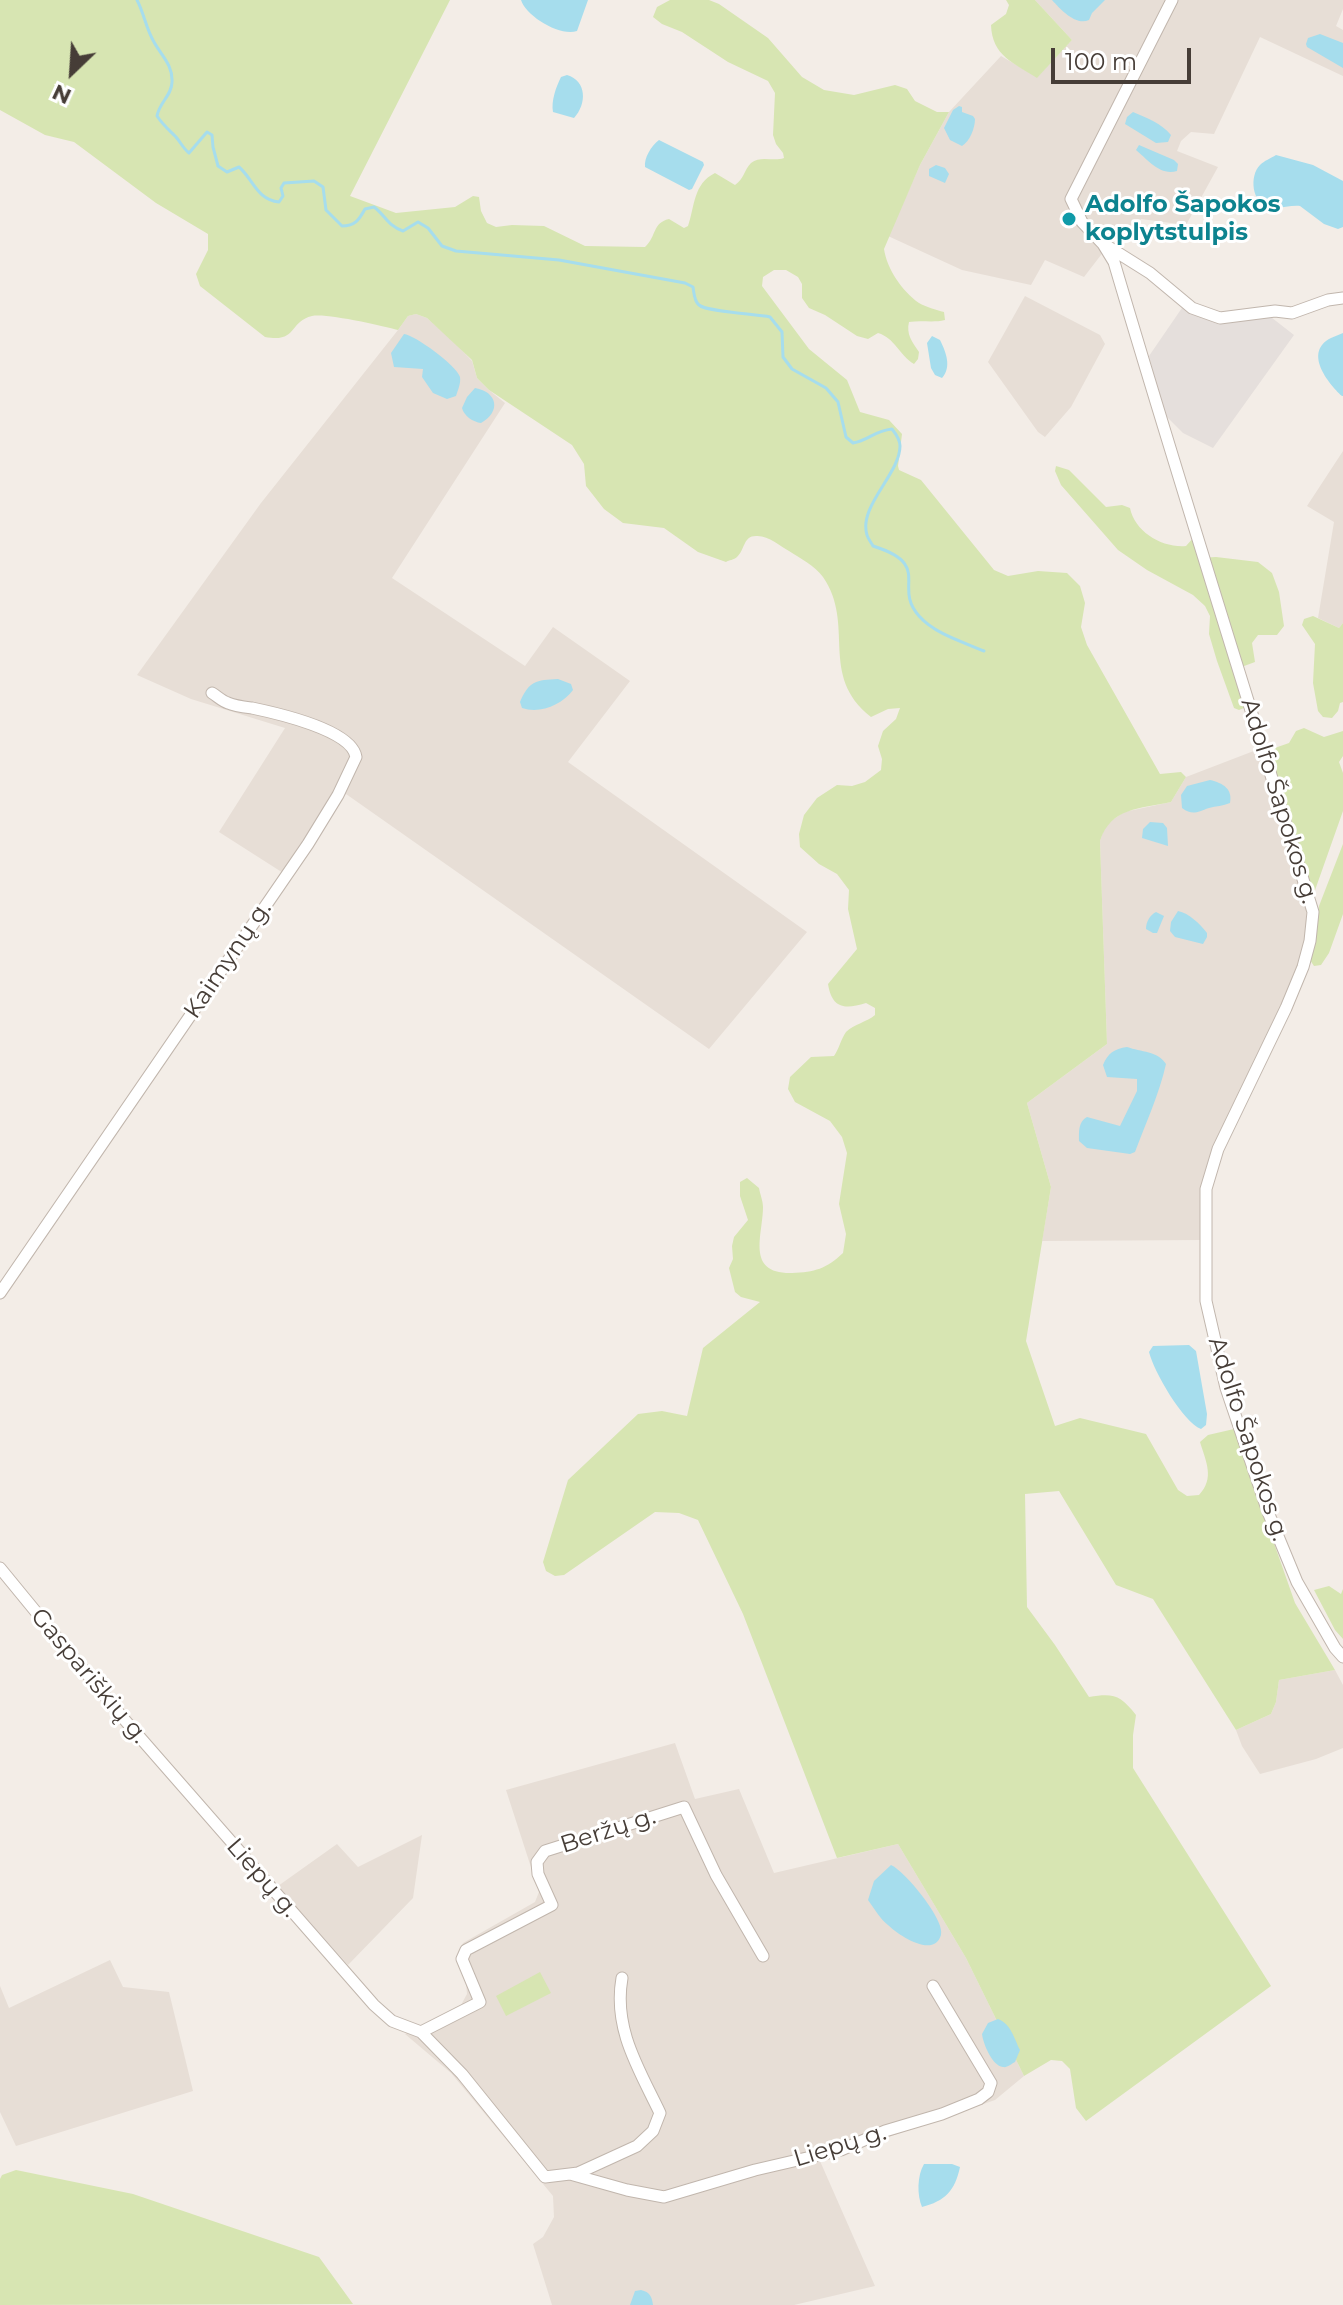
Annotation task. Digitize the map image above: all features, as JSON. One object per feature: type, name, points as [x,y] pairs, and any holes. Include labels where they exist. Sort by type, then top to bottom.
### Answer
[{"type":"street","name":"Adolfo Šapokos g.","points":[[1172,0],[1071,199],[1082,222],[1103,244],[1114,262],[1313,912],[1303,967],[1218,1149],[1206,1189],[1206,1301],[1226,1388],[1268,1512],[1297,1582],[1343,1657]]},
{"type":"street","points":[[1103,244],[1150,273],[1192,308],[1220,318],[1275,311],[1292,313],[1343,298]]},
{"type":"street","name":"Kaimynų g.","points":[[0,1293],[308,844],[338,795],[356,757],[347,742],[327,731],[293,718],[229,704],[212,693]]},
{"type":"street","name":"Gaspariškių g.","points":[[0,1568],[178,1783]]},
{"type":"street","name":"Liepų g.","points":[[178,1783],[374,2005],[392,2021],[421,2032],[462,2074],[545,2177],[569,2174],[664,2197],[755,2170],[841,2150],[885,2131],[979,2099],[988,2092],[991,2083],[933,1986]]},
{"type":"street","name":"Beržų g.","points":[[421,2032],[480,2002],[462,1959],[466,1950],[552,1905],[538,1874],[537,1862],[545,1851],[684,1807],[716,1875],[763,1956]]},
{"type":"street","points":[[569,2174],[578,2173],[637,2146],[653,2131],[660,2113],[636,2068],[622,2025],[619,1994],[622,1978]]},
{"type":"shaded area","points":[[1035,0],[1343,0],[1336,26],[1343,30],[1343,76],[1260,37],[1214,134],[1191,132],[1181,141],[1177,151],[1218,167],[1186,225],[1141,219],[1132,232],[1121,229],[1084,277],[1045,260],[1031,285],[962,270],[888,236],[920,165],[949,112],[1001,56],[1037,77],[1072,40]]},
{"type":"shaded area","points":[[1025,296],[1100,335],[1105,344],[1071,407],[1045,437],[1038,432],[988,362]]},
{"type":"shaded area","points":[[1184,305],[1207,318],[1267,314],[1294,335],[1213,448],[1183,433],[1164,414],[1149,356]]},
{"type":"shaded area","points":[[416,314],[427,318],[453,341],[472,361],[477,378],[505,403],[392,578],[525,666],[553,627],[630,681],[568,762],[807,932],[709,1049],[346,794],[291,878],[219,832],[285,728],[191,699],[137,675],[261,503],[408,316]]},
{"type":"shaded area","points":[[1343,451],[1343,623],[1339,628],[1318,618],[1334,522],[1307,506]]},
{"type":"shaded area","points":[[1259,749],[1306,905],[1307,933],[1300,963],[1274,1027],[1216,1141],[1201,1195],[1200,1240],[1042,1241],[1051,1187],[1027,1103],[1107,1044],[1100,841],[1105,825],[1124,812],[1171,802],[1186,777]]},
{"type":"shaded area","points":[[1335,1670],[1343,1685],[1343,1748],[1316,1759],[1260,1774],[1236,1730],[1271,1714],[1279,1680]]},
{"type":"shaded area","points":[[675,1743],[695,1799],[739,1789],[774,1873],[898,1844],[966,1958],[1024,2076],[995,2100],[820,2161],[875,2286],[794,2305],[552,2305],[533,2244],[543,2237],[554,2217],[553,2196],[451,2073],[405,2034],[461,2005],[467,1994],[458,1956],[463,1943],[535,1902],[539,1892],[506,1790]]},
{"type":"shaded area","points":[[422,1835],[413,1898],[348,1965],[278,1886],[337,1844],[358,1867]]},
{"type":"shaded area","points":[[110,1960],[123,1987],[169,1992],[193,2091],[16,2146],[0,2112],[0,1986],[9,2008]]},
{"type":"green space","points":[[0,0],[450,0],[350,196],[396,213],[455,207],[473,196],[479,197],[487,223],[496,227],[544,226],[585,246],[645,247],[664,221],[669,219],[684,228],[688,226],[702,183],[715,173],[735,185],[751,163],[784,158],[773,135],[775,93],[768,81],[728,62],[653,17],[657,7],[670,0],[709,0],[719,4],[768,38],[802,77],[824,90],[854,95],[895,85],[907,89],[915,101],[937,112],[949,112],[920,165],[884,249],[892,272],[907,292],[919,303],[944,312],[945,320],[909,322],[909,334],[919,352],[914,364],[884,335],[878,333],[868,339],[857,336],[809,308],[802,298],[802,284],[798,277],[786,270],[774,270],[763,277],[762,286],[809,349],[847,380],[860,412],[889,420],[902,434],[899,470],[921,480],[994,570],[1008,576],[1038,571],[1067,573],[1080,586],[1085,603],[1081,627],[1087,645],[1160,774],[1181,772],[1186,777],[1171,802],[1128,811],[1111,822],[1100,841],[1107,1044],[1027,1103],[1051,1187],[1026,1341],[1055,1426],[1080,1418],[1146,1434],[1178,1490],[1187,1496],[1199,1495],[1207,1482],[1207,1463],[1200,1442],[1208,1435],[1234,1429],[1295,1603],[1335,1670],[1279,1680],[1271,1714],[1236,1730],[1153,1599],[1116,1585],[1059,1491],[1025,1494],[1027,1607],[1089,1697],[1116,1697],[1136,1715],[1133,1768],[1271,1986],[1086,2121],[1076,2108],[1070,2069],[1062,2061],[1051,2060],[1024,2076],[966,1958],[898,1844],[837,1858],[743,1614],[698,1520],[679,1513],[655,1512],[564,1575],[555,1576],[546,1571],[543,1562],[568,1480],[638,1414],[662,1411],[687,1416],[703,1348],[760,1302],[741,1297],[735,1292],[729,1268],[733,1259],[734,1237],[748,1220],[740,1196],[740,1182],[747,1178],[759,1188],[763,1207],[760,1251],[768,1267],[777,1272],[807,1272],[820,1269],[843,1253],[846,1234],[839,1204],[847,1153],[842,1137],[830,1121],[795,1102],[788,1089],[790,1077],[811,1057],[834,1056],[846,1032],[875,1015],[875,1008],[866,1003],[840,1005],[830,992],[828,984],[857,949],[848,909],[849,890],[837,874],[819,864],[800,847],[799,834],[804,815],[817,798],[837,785],[852,786],[865,782],[881,770],[878,746],[883,731],[896,719],[900,708],[888,709],[871,717],[855,701],[841,667],[837,613],[832,595],[823,577],[812,566],[765,537],[749,538],[740,554],[726,562],[698,552],[664,528],[623,523],[604,509],[586,486],[584,464],[572,445],[489,390],[477,378],[472,360],[427,318],[416,314],[408,316],[398,330],[342,318],[312,316],[304,319],[288,335],[265,337],[200,286],[196,274],[208,250],[208,234],[156,203],[74,142],[45,135],[0,110]]},
{"type":"green space","points":[[1006,0],[1035,0],[1072,40],[1037,78],[1006,58],[995,44],[991,25],[1006,14],[1009,5]]},
{"type":"green space","points":[[1056,466],[1069,470],[1106,507],[1122,505],[1130,508],[1137,524],[1159,541],[1186,546],[1194,537],[1199,558],[1258,562],[1272,573],[1279,592],[1284,626],[1277,635],[1258,635],[1252,643],[1255,662],[1236,669],[1246,703],[1244,708],[1234,708],[1209,634],[1210,616],[1205,606],[1193,595],[1118,550],[1061,485]]},
{"type":"green space","points":[[1313,616],[1339,628],[1343,623],[1343,702],[1332,718],[1323,717],[1318,711],[1313,683],[1315,644],[1302,625],[1304,619]]},
{"type":"green space","points":[[1304,728],[1324,737],[1343,731],[1343,756],[1339,762],[1343,773],[1343,811],[1314,893],[1269,750],[1289,743],[1296,731]]},
{"type":"green space","points":[[1343,844],[1343,914],[1329,953],[1321,965],[1314,966],[1310,960],[1319,906]]},
{"type":"green space","points":[[1329,1586],[1341,1594],[1343,1589],[1343,1639],[1314,1590]]},
{"type":"green space","points":[[540,1972],[551,1993],[506,2016],[496,1996]]},
{"type":"green space","points":[[16,2170],[133,2194],[319,2257],[353,2304],[0,2305],[0,2179],[2,2175]]},
{"type":"water","points":[[521,0],[588,0],[577,31],[570,32],[544,24],[529,12]]},
{"type":"water","points":[[1052,0],[1105,0],[1089,20],[1079,21]]},
{"type":"water","points":[[1320,34],[1343,43],[1343,68],[1307,47],[1308,38]]},
{"type":"water","points":[[567,75],[578,82],[583,94],[574,118],[553,112],[557,85],[561,77]]},
{"type":"water","points":[[959,106],[962,112],[975,119],[972,134],[962,146],[950,140],[944,128],[953,110]]},
{"type":"water","points":[[1133,112],[1167,131],[1171,135],[1168,142],[1156,143],[1125,124]]},
{"type":"water","points":[[659,140],[703,162],[692,189],[645,167],[649,152]]},
{"type":"water","points":[[1139,145],[1174,160],[1178,164],[1177,171],[1165,171],[1155,166],[1136,150]]},
{"type":"water","points":[[1276,155],[1313,165],[1343,181],[1343,227],[1338,229],[1324,224],[1300,206],[1272,208],[1258,200],[1254,176],[1262,164]]},
{"type":"water","points":[[936,165],[945,168],[949,174],[945,183],[929,176],[929,169]]},
{"type":"water","points":[[1343,333],[1342,396],[1325,376],[1318,359],[1323,344]]},
{"type":"water","points":[[404,334],[452,366],[460,377],[456,396],[447,399],[433,393],[422,377],[423,369],[394,367],[391,353]]},
{"type":"water","points":[[932,336],[940,340],[946,354],[947,369],[942,378],[935,375],[931,368],[927,343]]},
{"type":"water","points":[[475,388],[483,390],[494,403],[492,413],[481,423],[469,418],[462,408]]},
{"type":"water","points":[[558,679],[571,684],[573,690],[563,700],[543,709],[522,708],[520,702],[530,686],[539,681]]},
{"type":"water","points":[[1210,780],[1226,787],[1230,803],[1195,812],[1182,808],[1181,795],[1187,786]]},
{"type":"water","points":[[1150,822],[1163,823],[1167,828],[1168,846],[1142,838],[1143,829]]},
{"type":"water","points":[[1178,911],[1194,919],[1207,933],[1203,944],[1175,937],[1170,931],[1171,922]]},
{"type":"water","points":[[1156,912],[1164,916],[1157,933],[1153,933],[1146,926]]},
{"type":"water","points":[[1127,1047],[1154,1054],[1166,1064],[1135,1152],[1130,1154],[1087,1148],[1079,1141],[1084,1119],[1087,1117],[1120,1126],[1137,1091],[1137,1079],[1107,1077],[1103,1065],[1112,1052]]},
{"type":"water","points":[[1189,1345],[1196,1351],[1207,1414],[1206,1425],[1201,1429],[1186,1417],[1170,1395],[1149,1352],[1153,1346]]},
{"type":"water","points":[[891,1865],[905,1876],[931,1908],[941,1928],[937,1942],[924,1945],[907,1939],[885,1923],[868,1900],[874,1881]]},
{"type":"water","points":[[998,2019],[1009,2028],[1020,2050],[1015,2062],[1004,2067],[992,2058],[982,2034],[988,2023]]},
{"type":"water","points":[[924,2164],[960,2167],[948,2194],[922,2207],[918,2186]]},
{"type":"water","points":[[641,2290],[650,2295],[653,2305],[630,2305],[635,2291]]},
{"type":"waterway","points":[[137,0],[151,37],[169,65],[172,76],[170,91],[157,116],[189,153],[207,132],[212,135],[218,166],[227,172],[239,167],[265,197],[279,202],[284,183],[314,181],[323,187],[326,210],[342,226],[353,224],[365,209],[374,207],[398,229],[403,231],[418,222],[428,228],[442,246],[456,251],[559,260],[685,283],[693,287],[699,305],[770,317],[782,332],[783,357],[792,369],[826,388],[838,402],[846,437],[853,443],[886,430],[892,429],[896,435],[900,444],[898,457],[868,513],[867,536],[873,546],[902,561],[909,577],[912,605],[919,616],[941,633],[984,651]]},
{"type":"place","name":"Adolfo Šapokos koplytstulpis","points":[[1069,219]]}]
